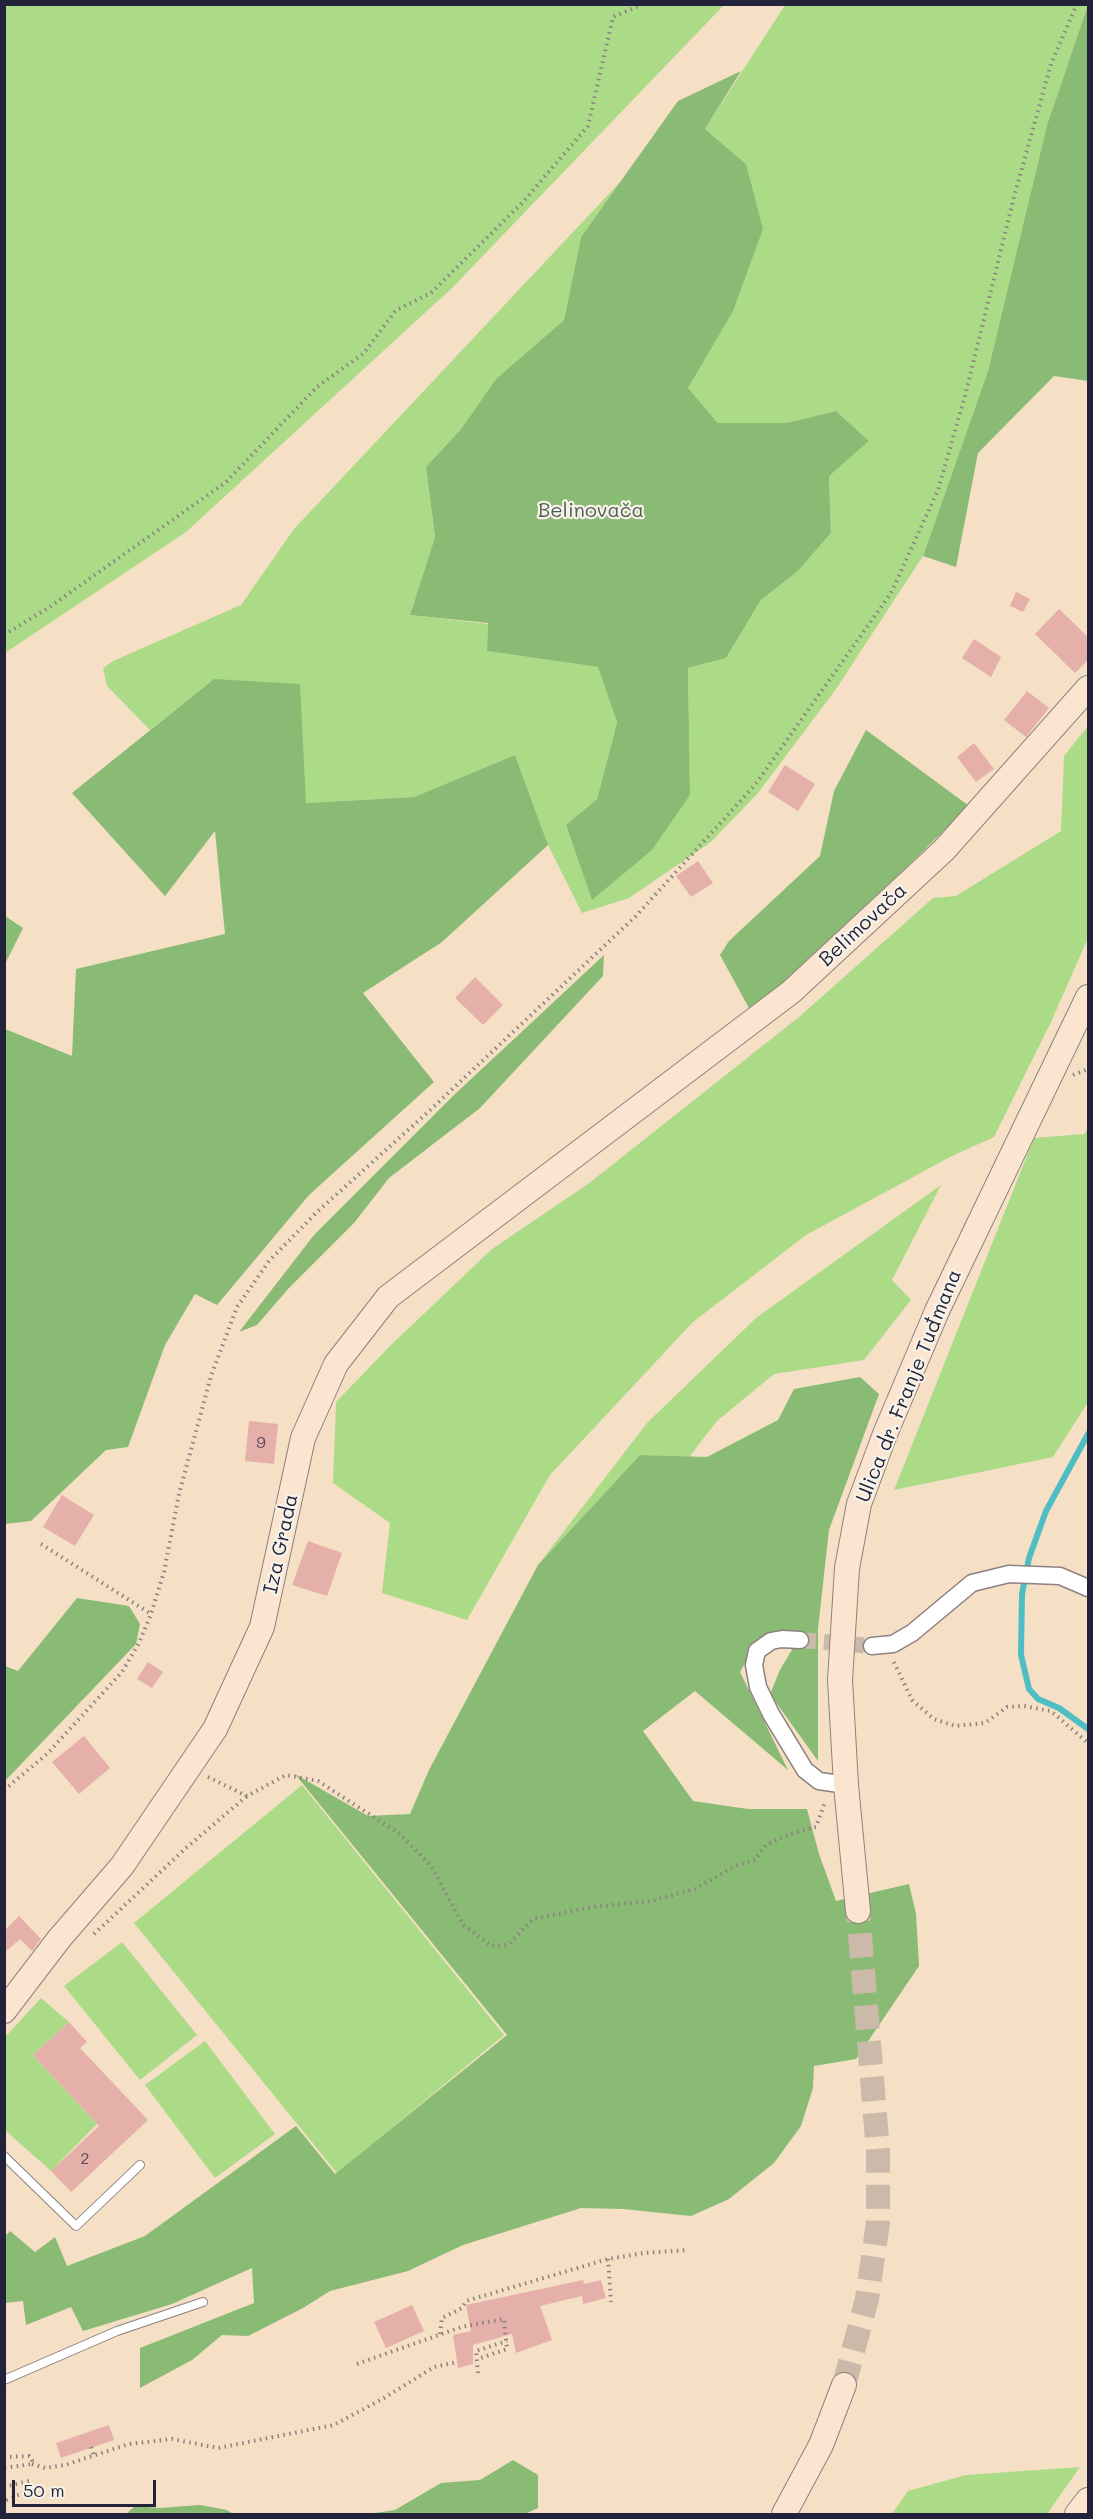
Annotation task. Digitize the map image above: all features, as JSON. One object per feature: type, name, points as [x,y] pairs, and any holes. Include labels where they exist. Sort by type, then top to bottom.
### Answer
[{"type":"street","name":"Belimovača","points":[[608,1130],[791,993],[944,850],[1089,688]]},
{"type":"street","name":"Ulica dr. Franje Tuđmana","points":[[858,1911],[838,1784],[842,1623],[847,1568],[859,1504],[885,1434],[938,1311],[1089,997]]},
{"type":"street","name":"Iza Grada","points":[[4,2011],[59,1939],[122,1866],[215,1729],[262,1627],[303,1438],[336,1364],[388,1297],[608,1130]]},
{"type":"street","points":[[872,1646],[893,1644],[912,1633],[972,1583],[1009,1574],[1039,1575],[1060,1576],[1089,1588]]},
{"type":"street","points":[[800,1640],[771,1641],[757,1651],[754,1665],[758,1687],[771,1714],[806,1770],[819,1781],[838,1784]]},
{"type":"street","points":[[784,2514],[821,2445],[844,2385]]},
{"type":"street","points":[[1077,2514],[1089,2500]]},
{"type":"lane","points":[[4,2156],[76,2226],[140,2165]]},
{"type":"lane","points":[[4,2380],[117,2331],[204,2302]]},
{"type":"path","points":[[4,635],[51,606],[226,482],[317,387],[364,353],[396,310],[431,293],[506,219],[588,126],[613,17],[643,4]]},
{"type":"path","points":[[4,1791],[47,1754],[122,1672],[139,1643],[164,1572],[179,1494],[212,1376],[237,1308],[269,1261],[318,1210],[427,1113],[635,917],[755,785],[891,593],[938,490],[965,396],[1014,197],[1051,64],[1077,4]]},
{"type":"path","points":[[41,1545],[151,1614]]},
{"type":"path","points":[[893,1644],[891,1656],[912,1700],[934,1719],[955,1726],[985,1723],[1007,1707],[1024,1706],[1051,1710],[1089,1743]]},
{"type":"path","points":[[189,1767],[247,1796]]},
{"type":"path","points":[[97,1931],[186,1848],[247,1796],[286,1775],[318,1782],[400,1834],[432,1867],[463,1925],[492,1946],[508,1945],[533,1919],[592,1907],[651,1901],[694,1889],[735,1866],[755,1860],[766,1845],[790,1834],[816,1827],[838,1784]]},
{"type":"path","points":[[440,2334],[442,2318],[462,2308],[466,2301],[608,2259],[644,2253],[688,2250]]},
{"type":"path","points":[[608,2259],[610,2302]]},
{"type":"path","points":[[357,2364],[461,2327],[504,2319],[507,2349],[478,2360]]},
{"type":"path","points":[[478,2373],[476,2350],[507,2341]]},
{"type":"path","points":[[4,2468],[32,2464],[45,2468],[66,2465],[129,2444],[172,2439],[218,2448],[334,2425],[392,2394],[434,2367],[457,2362]]},
{"type":"path","points":[[91,2448],[94,2456]]},
{"type":"path","points":[[4,2457],[29,2456],[32,2464]]},
{"type":"path","points":[[4,2487],[29,2481],[32,2486],[28,2491],[4,2501]]},
{"type":"green space","points":[[5,4],[724,5],[452,288],[186,532],[5,653]]},
{"type":"green space","points":[[785,5],[1088,5],[1047,125],[988,371],[923,556],[836,689],[758,793],[711,842],[629,898],[582,913],[548,845],[515,755],[414,797],[306,803],[214,679],[150,730],[107,686],[103,668],[113,661],[241,605],[294,529],[621,181],[581,237],[564,320],[496,379],[461,429],[426,467],[435,537],[410,615],[488,624],[487,651],[598,667],[617,721],[597,799],[566,825],[592,899],[690,795],[688,668],[726,658],[761,600],[798,571],[831,533],[829,475],[869,441],[836,411],[786,423],[718,423],[688,388],[703,361],[746,164],[705,129]]},
{"type":"green space","points":[[1088,5],[1088,381],[1054,376],[978,453],[956,567],[923,556],[988,371],[1047,125]]},
{"type":"green space","name":"Belinovača","points":[[741,71],[705,129],[746,164],[763,229],[733,311],[688,388],[718,423],[786,423],[836,411],[869,441],[829,476],[831,533],[798,571],[761,600],[726,658],[688,668],[690,795],[652,850],[592,900],[566,825],[597,799],[617,722],[598,667],[487,651],[488,623],[410,615],[435,537],[426,467],[461,429],[496,379],[564,320],[581,237],[678,101]]},
{"type":"green space","points":[[214,679],[300,684],[306,803],[414,797],[515,755],[548,845],[442,942],[363,993],[434,1082],[309,1195],[217,1305],[195,1294],[165,1345],[128,1447],[106,1450],[31,1521],[5,1524],[5,1029],[72,1056],[76,969],[225,934],[215,831],[165,896],[72,793]]},
{"type":"green space","points":[[1088,726],[1088,938],[1051,1022],[994,1137],[950,1157],[806,1235],[693,1322],[550,1475],[467,1620],[382,1593],[390,1523],[333,1483],[336,1402],[391,1345],[492,1249],[588,1184],[799,1017],[933,898],[956,896],[1061,831],[1064,756]]},
{"type":"green space","points":[[866,730],[969,806],[779,986],[749,1008],[720,955],[729,941],[820,856],[834,791]]},
{"type":"green space","points":[[5,916],[23,928],[5,964]]},
{"type":"green space","points":[[604,955],[603,976],[480,1108],[389,1178],[354,1223],[288,1289],[257,1325],[239,1332],[314,1235],[454,1095]]},
{"type":"green space","points":[[1088,1128],[1088,1402],[1053,1457],[894,1490],[1034,1138],[1084,1134]]},
{"type":"green space","points":[[941,1185],[892,1280],[911,1300],[864,1360],[774,1374],[717,1421],[689,1457],[640,1455],[538,1565],[647,1423],[756,1318]]},
{"type":"green space","points":[[860,1377],[879,1394],[829,1530],[818,1629],[818,1761],[770,1694],[780,1670],[800,1636],[753,1649],[740,1672],[788,1770],[695,1691],[643,1731],[693,1801],[748,1809],[807,1809],[819,1854],[836,1901],[909,1884],[916,1914],[919,1966],[856,2059],[814,2066],[813,2088],[801,2126],[774,2163],[729,2199],[691,2216],[623,2209],[581,2208],[463,2245],[408,2271],[330,2291],[303,2308],[248,2336],[222,2335],[192,2360],[140,2388],[140,2348],[254,2303],[252,2268],[172,2304],[83,2331],[71,2307],[26,2325],[23,2301],[5,2303],[4,2237],[10,2231],[35,2252],[55,2237],[67,2266],[145,2236],[296,2126],[335,2174],[507,2035],[295,1774],[368,1816],[410,1814],[429,1770],[538,1565],[640,1455],[707,1457],[778,1420],[794,1389]]},
{"type":"green space","points":[[77,1598],[129,1606],[140,1624],[136,1644],[5,1781],[5,1666],[18,1671]]},
{"type":"green space","points":[[302,1785],[504,2035],[337,2173],[134,1923]]},
{"type":"green space","points":[[122,1942],[197,2035],[140,2080],[64,1986]]},
{"type":"green space","points":[[41,1998],[69,2022],[33,2055],[97,2124],[51,2171],[5,2130],[5,2037]]},
{"type":"green space","points":[[205,2041],[275,2134],[215,2178],[145,2085]]},
{"type":"green space","points":[[513,2460],[538,2475],[538,2508],[525,2514],[368,2514],[395,2510],[441,2483],[480,2480]]},
{"type":"green space","points":[[1080,2467],[1047,2514],[892,2514],[908,2491],[966,2475]]},
{"type":"green space","points":[[200,2505],[227,2510],[233,2514],[126,2514],[135,2506],[160,2508]]},
{"type":"building","points":[[1016,592],[1030,599],[1023,612],[1010,606]]},
{"type":"building","points":[[1059,609],[1089,638],[1089,659],[1075,673],[1035,634]]},
{"type":"building","points":[[974,639],[1001,657],[991,677],[962,658]]},
{"type":"building","points":[[1027,691],[1049,708],[1026,737],[1004,720]]},
{"type":"building","points":[[974,743],[994,769],[976,782],[957,757]]},
{"type":"building","points":[[785,765],[815,784],[798,811],[768,792]]},
{"type":"building","points":[[698,861],[713,883],[691,897],[676,876]]},
{"type":"building","points":[[475,977],[503,1005],[483,1025],[455,998]]},
{"type":"building","points":[[249,1421],[278,1424],[274,1464],[245,1461]]},
{"type":"building","points":[[62,1495],[94,1515],[75,1546],[43,1527]]},
{"type":"building","points":[[308,1541],[342,1553],[327,1596],[292,1585]]},
{"type":"building","points":[[148,1662],[163,1672],[152,1688],[137,1679]]},
{"type":"building","points":[[84,1736],[110,1768],[79,1794],[52,1762]]},
{"type":"building","points":[[19,1916],[41,1939],[32,1951],[20,1939],[4,1953],[4,1931]]},
{"type":"building","points":[[69,2022],[87,2042],[80,2048],[148,2120],[71,2192],[51,2171],[99,2126],[33,2055]]},
{"type":"building","points":[[583,2280],[584,2284],[601,2280],[606,2298],[583,2304],[582,2296],[540,2306],[552,2340],[516,2353],[512,2334],[473,2345],[473,2364],[458,2368],[453,2335],[471,2331],[466,2305]]},
{"type":"building","points":[[412,2305],[424,2331],[386,2348],[374,2322]]},
{"type":"building","points":[[109,2425],[114,2440],[61,2458],[56,2443]]},
{"type":"waterway","points":[[1088,1434],[1046,1511],[1029,1558],[1022,1594],[1021,1655],[1029,1689],[1038,1699],[1059,1708],[1088,1729]]},
{"type":"tunnel","points":[[800,1640],[872,1646]]},
{"type":"tunnel","points":[[844,2385],[867,2299],[878,2222],[878,2151],[858,1911]]}]
